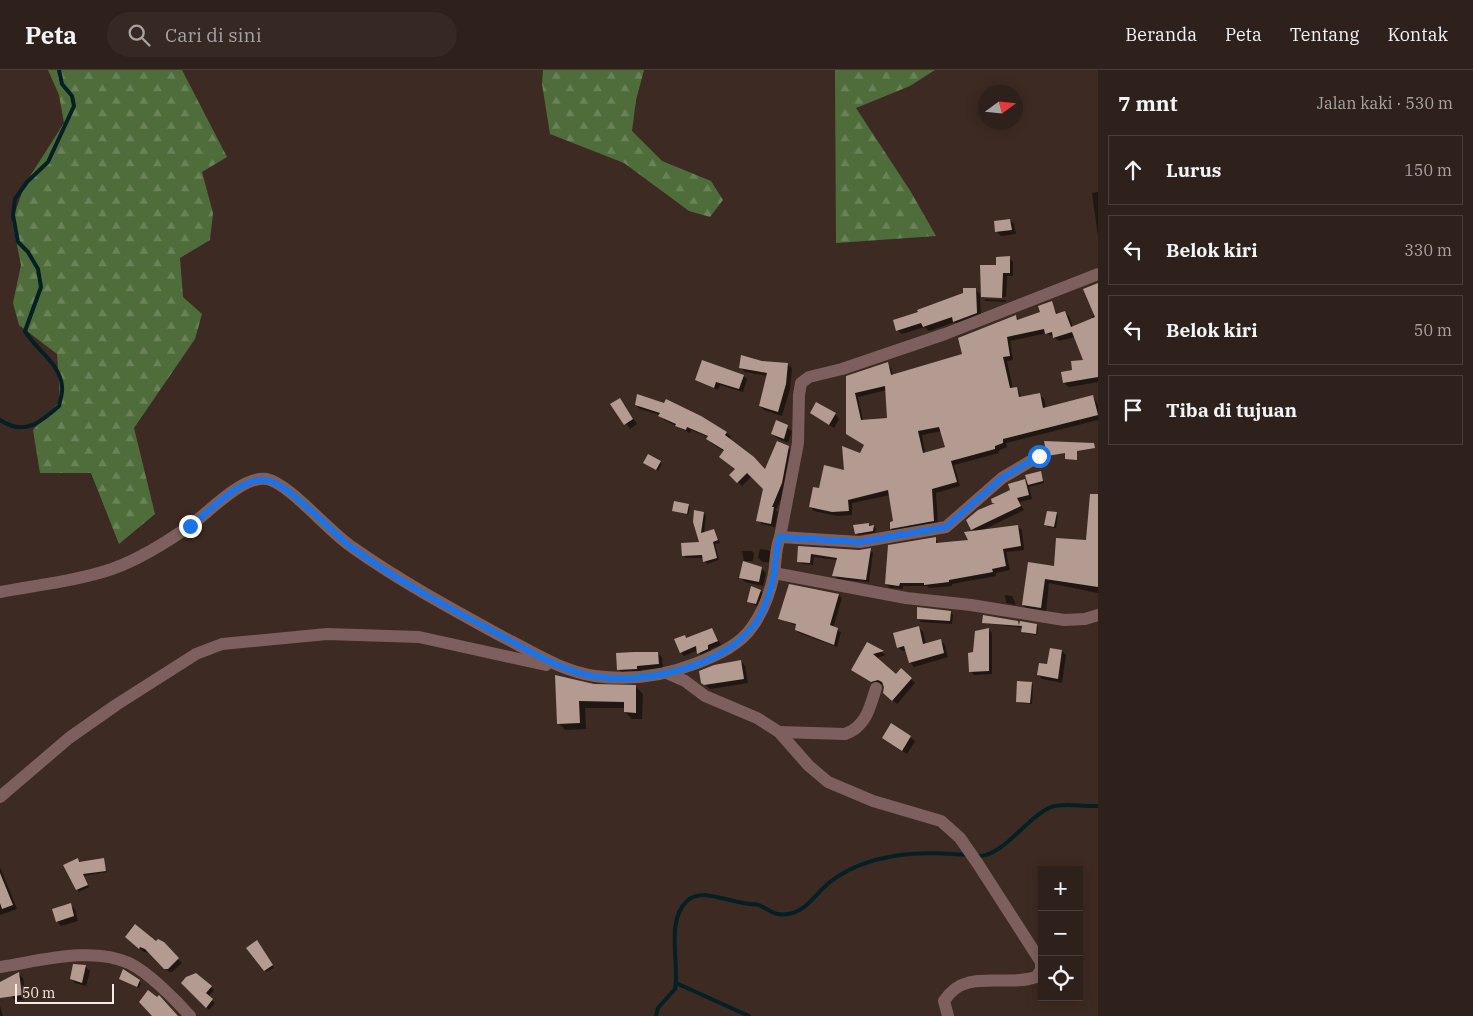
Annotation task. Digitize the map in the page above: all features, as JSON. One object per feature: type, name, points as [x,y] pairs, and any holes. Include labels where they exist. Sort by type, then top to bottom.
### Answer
[{"type":"street","points":[[0,797],[69,738],[116,705],[196,654],[222,644],[327,634],[419,637],[559,666],[593,676],[616,678],[640,678],[668,674],[712,657],[740,640],[752,628],[765,604],[774,573],[775,552],[780,537],[798,443],[798,395],[801,383],[809,377],[842,369],[945,334],[1098,274]]},
{"type":"street","points":[[780,537],[860,542],[946,527],[1002,478],[1039,456]]},
{"type":"street","points":[[0,592],[70,579],[119,566],[142,556],[190,526],[251,480],[267,480],[287,490],[351,547],[420,592],[559,666]]},
{"type":"street","points":[[774,573],[906,598],[971,605],[1064,620],[1085,619],[1098,615]]},
{"type":"street","points":[[668,674],[685,681],[705,696],[757,718],[779,732],[808,766],[828,782],[873,801],[941,821],[960,838],[1035,951],[1041,962],[1041,970],[1036,977],[1023,982],[974,979],[961,985],[949,992],[944,1001],[948,1016]]},
{"type":"street","points":[[779,732],[845,734],[853,731],[863,721],[876,688]]},
{"type":"street","points":[[0,967],[80,955],[110,958],[130,964],[177,1001],[190,1016]]},
{"type":"green space","points":[[48,70],[182,70],[227,157],[202,172],[213,213],[210,240],[180,258],[183,297],[202,314],[195,339],[134,428],[155,514],[119,544],[91,473],[40,473],[33,430],[60,401],[57,354],[19,325],[13,303],[21,265],[12,221],[25,184],[64,123],[59,95]]},
{"type":"green space","points":[[543,70],[644,70],[636,100],[632,131],[662,161],[711,181],[723,200],[710,217],[689,211],[624,163],[550,134],[542,84]]},
{"type":"green space","points":[[835,70],[935,70],[910,86],[856,108],[911,192],[936,236],[836,243]]},
{"type":"building","points":[[1010,219],[1012,230],[995,232],[994,221]]},
{"type":"building","points":[[1010,256],[1010,273],[1003,273],[1002,298],[981,297],[980,265],[996,265],[996,257]]},
{"type":"building","points":[[1098,283],[1098,377],[1063,383],[1061,372],[1072,370],[1071,361],[1083,360],[1072,332],[1053,338],[1052,332],[1045,334],[1044,329],[1007,337],[1010,356],[1003,357],[1010,388],[1017,387],[1019,397],[1040,393],[1043,408],[1093,395],[1098,415],[1003,439],[1003,443],[995,446],[995,449],[951,461],[957,482],[932,489],[934,521],[890,529],[890,522],[893,521],[888,490],[848,500],[849,511],[832,512],[809,507],[813,487],[819,488],[824,465],[844,470],[842,446],[860,453],[864,445],[846,434],[846,376],[888,362],[891,375],[962,354],[958,338],[1016,315],[1017,320],[1040,312],[1038,306],[1052,301],[1056,314],[1065,311],[1071,327],[1095,317],[1083,289]],"holes":[[[885,386],[887,418],[861,420],[855,393]],[[939,427],[945,447],[923,453],[918,431]]]},
{"type":"building","points":[[963,288],[976,288],[977,313],[953,322],[952,317],[923,327],[921,323],[896,331],[893,320],[918,312],[917,310],[963,293]]},
{"type":"building","points":[[741,355],[762,361],[788,363],[786,384],[778,412],[759,406],[767,373],[739,368]]},
{"type":"building","points":[[702,360],[744,375],[739,389],[716,382],[714,388],[695,380]]},
{"type":"building","points":[[637,394],[664,403],[666,399],[701,416],[727,432],[725,435],[754,457],[765,469],[777,441],[789,446],[782,483],[772,507],[774,507],[771,524],[756,521],[763,489],[747,473],[737,483],[729,475],[735,469],[719,457],[724,450],[706,439],[708,436],[687,427],[686,430],[675,426],[676,424],[658,416],[660,413],[635,405]]},
{"type":"building","points":[[620,398],[633,419],[624,425],[610,404]]},
{"type":"building","points":[[816,402],[836,413],[829,425],[810,413]]},
{"type":"building","points":[[776,420],[788,425],[784,439],[771,434]]},
{"type":"building","points":[[1044,441],[1094,443],[1095,448],[1077,451],[1077,460],[1065,459],[1065,453],[1047,456]]},
{"type":"building","points":[[648,454],[661,461],[656,470],[643,463]]},
{"type":"building","points":[[1041,471],[1043,481],[1028,485],[1025,475]]},
{"type":"building","points":[[1025,479],[1029,495],[1017,498],[1021,506],[971,530],[966,520],[978,510],[995,503],[992,503],[991,499],[1010,490],[1008,484]]},
{"type":"building","points":[[1090,494],[1098,494],[1098,587],[1045,579],[1041,608],[1022,605],[1028,562],[1054,566],[1056,538],[1086,540]]},
{"type":"building","points":[[674,501],[689,504],[687,514],[672,511]]},
{"type":"building","points":[[694,510],[704,512],[701,533],[714,529],[718,540],[713,542],[717,558],[703,562],[702,555],[682,556],[681,543],[699,542],[693,522]]},
{"type":"building","points":[[1047,511],[1057,512],[1054,527],[1044,525]]},
{"type":"building","points":[[869,523],[869,526],[874,525],[873,531],[855,534],[853,525]]},
{"type":"building","points":[[1018,525],[1021,546],[1003,549],[1006,566],[992,569],[993,572],[949,580],[949,582],[924,585],[924,583],[900,583],[899,586],[885,584],[888,545],[936,537],[936,543],[968,540],[964,532]]},
{"type":"building","points":[[798,546],[859,550],[871,548],[866,580],[832,576],[837,558],[811,554],[810,563],[797,562]]},
{"type":"building","points":[[743,561],[762,567],[759,582],[739,578]]},
{"type":"building","points":[[789,584],[839,594],[830,625],[838,628],[834,645],[795,630],[796,624],[778,619]]},
{"type":"building","points":[[751,586],[761,590],[756,604],[747,602]]},
{"type":"building","points":[[917,607],[951,611],[950,621],[917,619]]},
{"type":"building","points":[[983,615],[1018,621],[1019,625],[1020,621],[1037,624],[1036,634],[1021,632],[1022,626],[982,623]]},
{"type":"building","points":[[919,626],[923,644],[941,639],[944,653],[909,663],[904,646],[897,648],[893,633]]},
{"type":"building","points":[[712,628],[718,641],[708,645],[708,649],[697,654],[696,646],[680,653],[674,639],[685,635],[686,638]]},
{"type":"building","points":[[989,628],[989,671],[969,672],[968,653],[973,652],[975,631]]},
{"type":"building","points":[[867,642],[884,651],[873,654],[896,674],[901,668],[912,678],[892,701],[883,693],[884,687],[882,682],[878,680],[871,682],[851,670]]},
{"type":"building","points":[[1050,648],[1062,650],[1058,679],[1037,675],[1039,663],[1047,664]]},
{"type":"building","points":[[658,652],[659,664],[637,666],[637,669],[617,670],[616,653]]},
{"type":"building","points":[[741,660],[744,679],[704,685],[701,683],[699,671],[714,665]]},
{"type":"building","points":[[555,675],[594,684],[636,685],[636,713],[624,712],[624,702],[579,701],[580,723],[557,724]]},
{"type":"building","points":[[1017,681],[1032,682],[1030,703],[1016,702]]},
{"type":"building","points":[[891,723],[911,736],[902,751],[882,738]]},
{"type":"building","points":[[78,858],[79,862],[104,858],[106,871],[83,874],[88,885],[76,890],[63,865]]},
{"type":"building","points":[[0,873],[13,905],[2,909],[0,903]]},
{"type":"building","points":[[71,903],[74,916],[56,922],[52,909]]},
{"type":"building","points":[[135,924],[156,941],[158,939],[164,942],[179,958],[168,969],[164,969],[145,949],[140,947],[139,949],[125,937]]},
{"type":"building","points":[[257,940],[273,965],[264,971],[246,948]]},
{"type":"building","points":[[73,964],[86,965],[82,983],[70,979]]},
{"type":"building","points":[[123,969],[140,980],[137,987],[119,979]]},
{"type":"building","points":[[19,972],[22,995],[0,998],[0,982]]},
{"type":"building","points":[[196,973],[212,986],[206,993],[213,999],[206,1008],[181,983],[186,977]]},
{"type":"building","points":[[148,990],[157,997],[159,995],[178,1016],[152,1016],[139,1002]]},
{"type":"waterway","points":[[0,420],[17,427],[31,425],[45,418],[59,406],[62,394],[61,379],[57,371],[25,331],[41,287],[38,269],[28,252],[18,242],[13,215],[15,199],[27,182],[48,162],[74,106],[72,96],[62,84],[59,70]]},
{"type":"waterway","points":[[977,856],[986,855],[996,850],[1033,819],[1051,807],[1069,805],[1098,806]]},
{"type":"waterway","points":[[656,1016],[658,1008],[675,989],[675,931],[680,910],[691,898],[705,895],[758,905],[776,914],[788,914],[806,906],[825,886],[845,872],[878,859],[932,853],[968,855]]},
{"type":"waterway","points":[[676,983],[749,1016]]},
{"type":"route","points":[[190,526],[251,480],[267,480],[287,490],[324,525],[351,547],[420,592],[473,621],[559,666],[593,676],[640,678],[668,674],[712,657],[734,645],[752,628],[765,604],[774,573],[775,552],[780,537],[860,542],[946,527],[952,524],[1002,478],[1039,456]]}]
